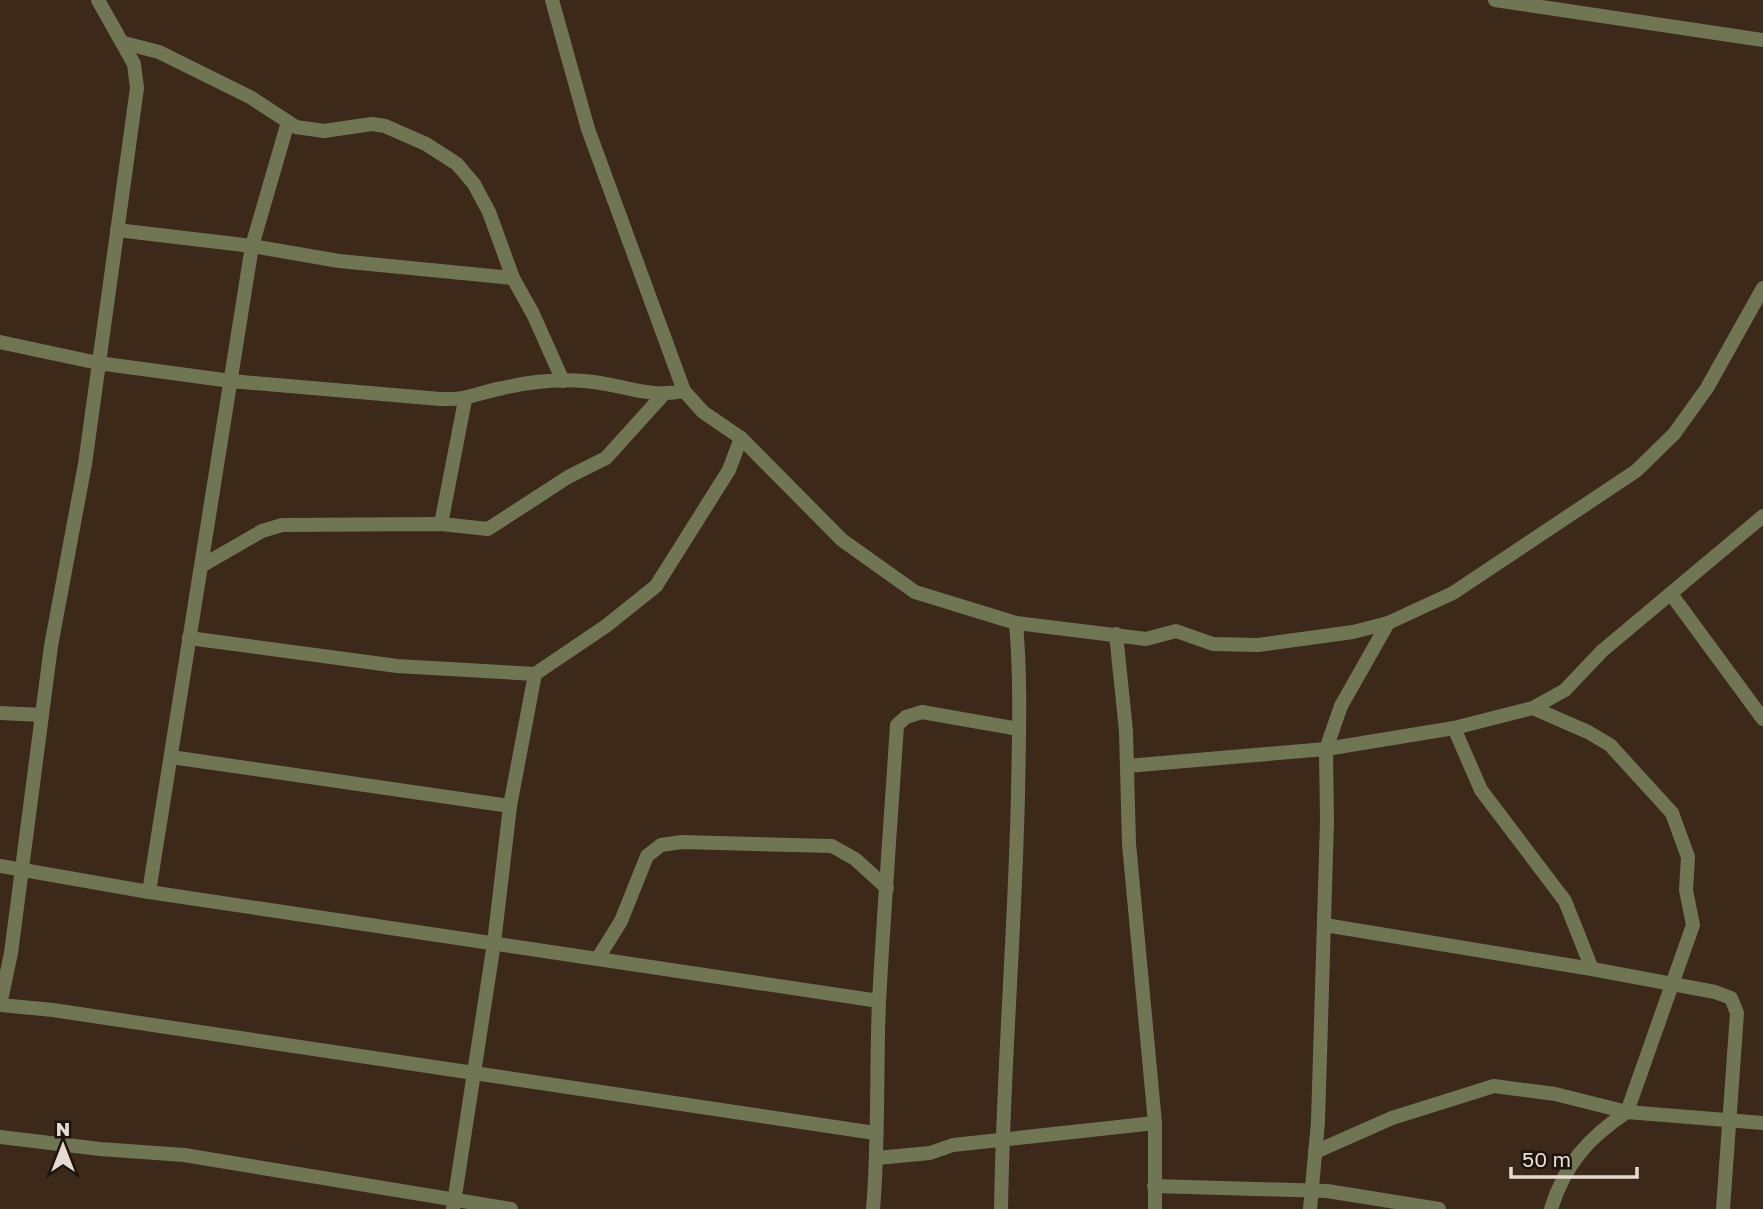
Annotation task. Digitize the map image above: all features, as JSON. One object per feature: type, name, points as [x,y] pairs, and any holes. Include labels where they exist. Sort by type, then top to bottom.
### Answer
[{"type":"street","points":[[98,0],[124,43],[137,74],[85,464],[51,646],[11,953],[0,1005],[67,1012],[475,1074],[686,1102],[875,1133]]},
{"type":"street","points":[[552,0],[588,129],[684,391],[703,412],[741,438],[842,540],[915,592],[1016,623],[1146,639],[1176,631],[1213,644],[1258,645],[1353,632],[1388,623],[1453,593],[1636,471],[1674,434],[1707,388],[1763,288]]},
{"type":"street","points":[[1494,0],[1763,40]]},
{"type":"street","points":[[124,43],[159,52],[250,96],[288,122],[324,131],[372,124],[385,126],[426,144],[457,164],[474,184],[489,212],[513,278],[533,314],[563,381]]},
{"type":"street","points":[[149,892],[203,565],[251,246],[288,122]]},
{"type":"street","points":[[117,230],[251,246],[339,261],[513,278]]},
{"type":"street","points":[[0,342],[98,363],[231,381],[465,400],[500,388],[563,381],[585,381],[662,396],[684,391]]},
{"type":"street","points":[[203,565],[262,531],[282,525],[441,524],[480,530],[497,525],[568,477],[606,458],[662,396]]},
{"type":"street","points":[[441,524],[465,400]]},
{"type":"street","points":[[189,638],[397,666],[535,674],[606,626],[656,586],[729,470],[741,438]]},
{"type":"street","points":[[1127,766],[1326,749],[1454,728],[1533,708],[1564,690],[1602,651],[1763,516]]},
{"type":"street","points":[[1671,594],[1763,719]]},
{"type":"street","points":[[1000,1209],[1001,1141],[1016,924],[1019,729],[1016,623]]},
{"type":"street","points":[[1310,1209],[1325,925],[1326,749],[1341,706],[1388,623]]},
{"type":"street","points":[[1116,634],[1127,766],[1129,844],[1155,1124],[1155,1209]]},
{"type":"street","points":[[453,1204],[494,943],[510,806],[535,674]]},
{"type":"street","points":[[1533,708],[1588,732],[1611,746],[1672,813],[1688,857],[1686,890],[1693,925],[1627,1112],[1611,1123],[1568,1165],[1551,1209]]},
{"type":"street","points":[[873,1209],[877,1158],[875,1133],[879,1001],[897,725],[906,717],[922,712],[1019,729]]},
{"type":"street","points":[[0,713],[42,715]]},
{"type":"street","points":[[1454,728],[1481,790],[1565,901],[1592,970]]},
{"type":"street","points":[[171,757],[510,806]]},
{"type":"street","points":[[598,958],[621,921],[647,856],[661,845],[682,842],[832,846],[844,850],[887,887]]},
{"type":"street","points":[[0,866],[149,892],[879,1001]]},
{"type":"street","points":[[1325,925],[1715,992],[1731,998],[1737,1013],[1723,1209]]},
{"type":"street","points":[[1315,1152],[1392,1118],[1494,1086],[1555,1094],[1627,1112],[1763,1123]]},
{"type":"street","points":[[877,1158],[930,1153],[953,1145],[1112,1126],[1155,1124]]},
{"type":"street","points":[[0,1137],[100,1150],[184,1155],[453,1204],[511,1209]]},
{"type":"street","points":[[1154,1186],[1327,1191],[1439,1209]]}]
